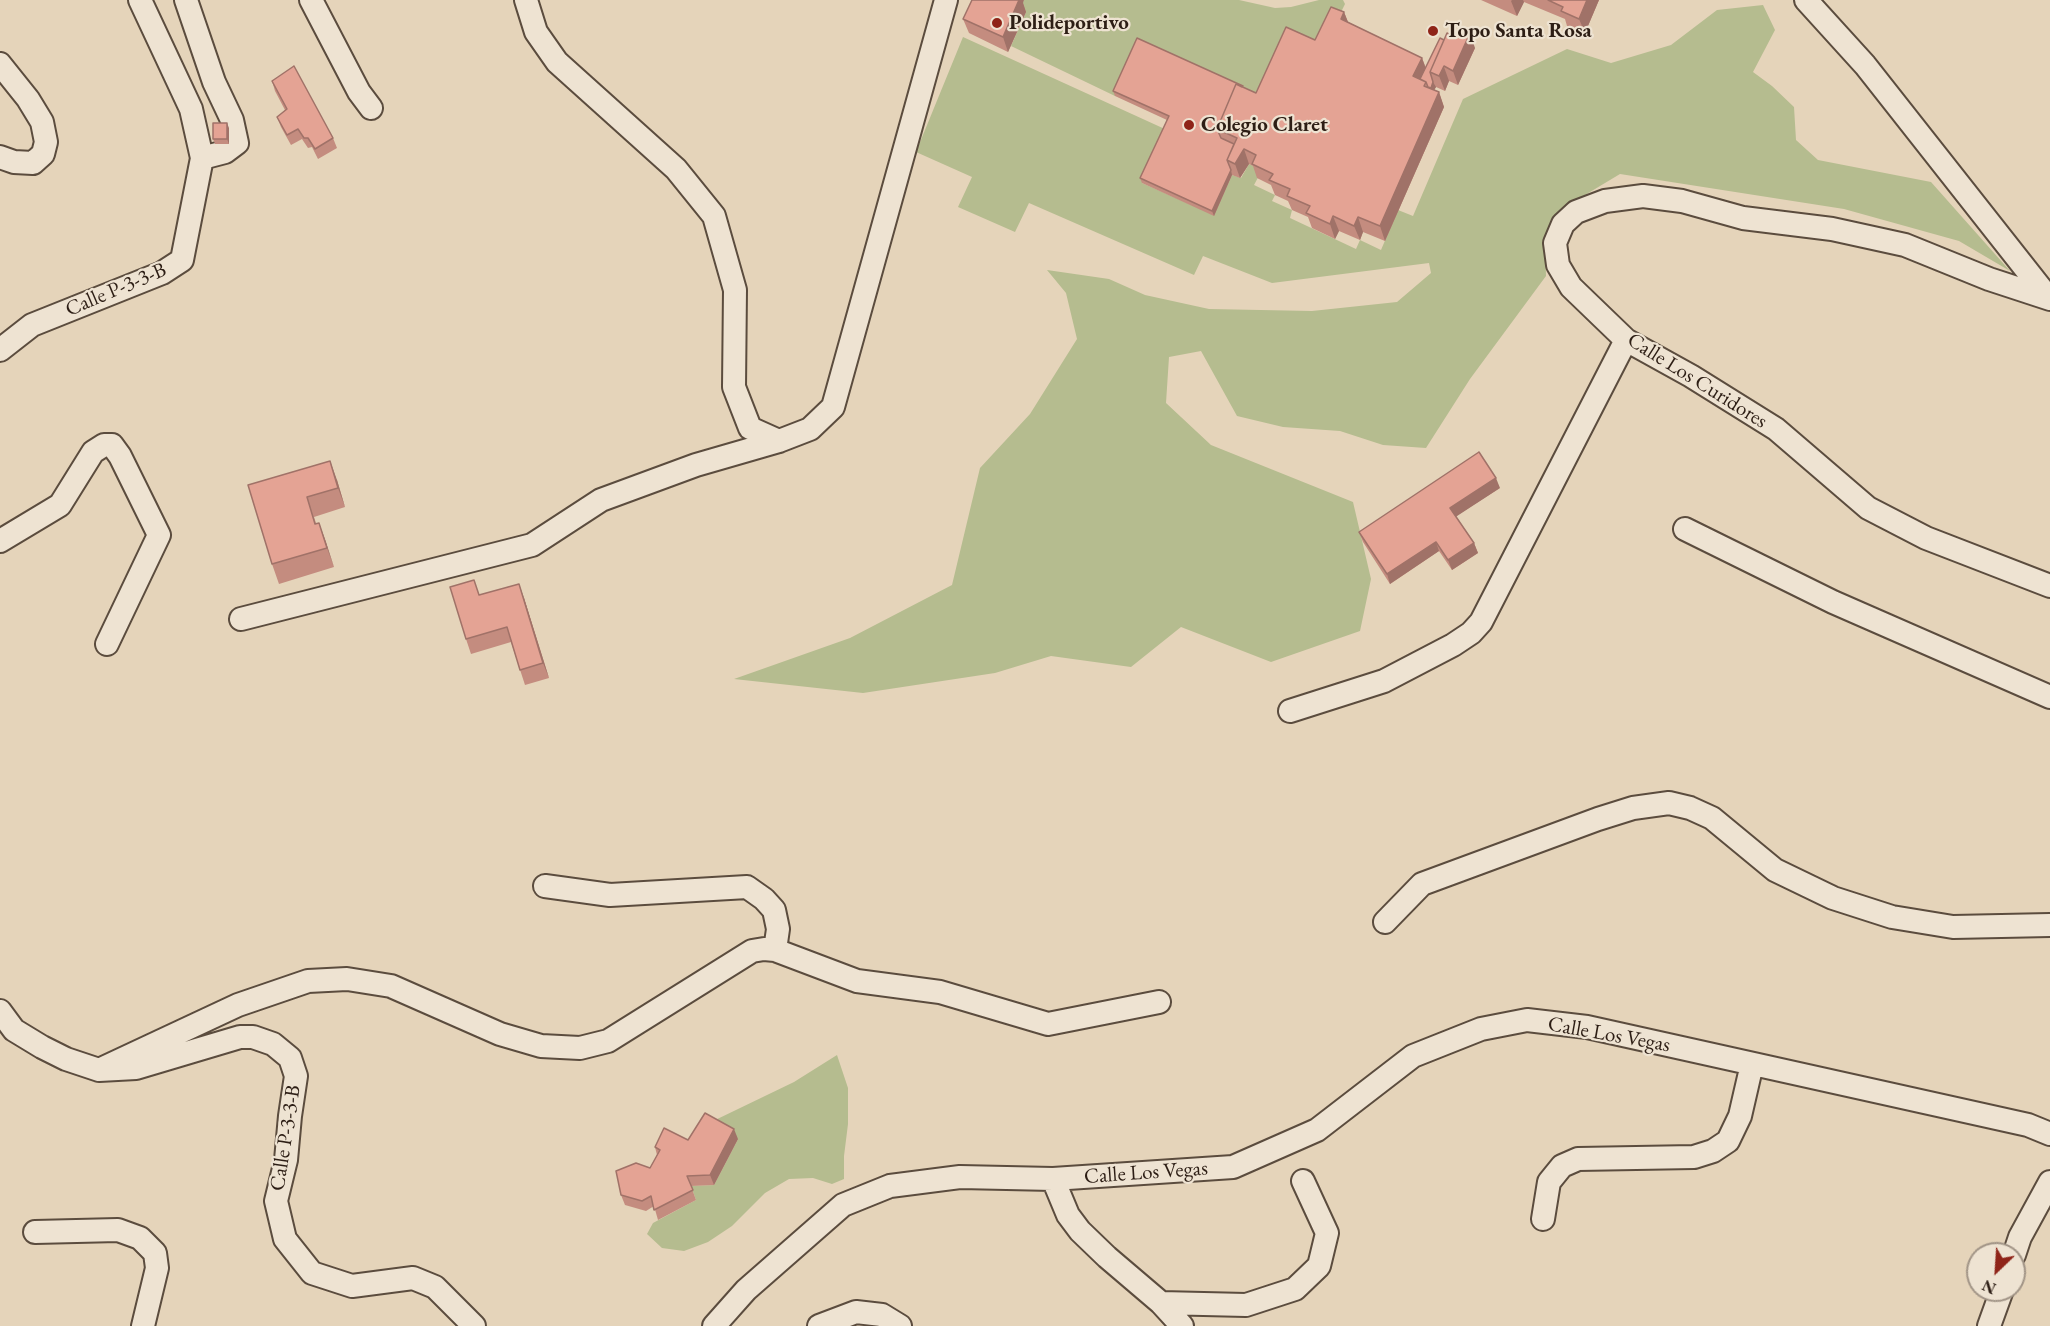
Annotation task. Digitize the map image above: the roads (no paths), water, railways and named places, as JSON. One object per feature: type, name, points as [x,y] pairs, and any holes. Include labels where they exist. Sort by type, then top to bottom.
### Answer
[{"type":"street","name":"Calle P-3-3-B","points":[[0,350],[32,325],[162,273],[182,260],[202,158],[191,109],[140,0]]},
{"type":"street","points":[[186,0],[214,82],[232,120],[237,143],[225,152],[202,158]]},
{"type":"street","points":[[311,0],[359,92],[371,108]]},
{"type":"street","points":[[526,0],[536,32],[557,63],[676,169],[714,216],[735,290],[734,387],[750,428],[779,441]]},
{"type":"street","points":[[241,619],[532,545],[601,500],[696,465],[779,441],[810,429],[833,407],[946,0]]},
{"type":"street","points":[[1806,0],[1865,65],[2048,298]]},
{"type":"street","points":[[0,64],[28,99],[42,122],[46,142],[43,154],[33,163],[14,162],[0,157]]},
{"type":"street","name":"Calle Los Curidores","points":[[2048,298],[1989,279],[1905,245],[1832,229],[1743,219],[1682,201],[1643,196],[1605,201],[1576,212],[1563,224],[1555,243],[1557,265],[1572,287],[1626,340],[1691,376],[1776,429],[1868,508],[1926,538],[2050,586]]},
{"type":"street","points":[[1290,711],[1384,681],[1453,645],[1471,633],[1481,622],[1626,340]]},
{"type":"street","points":[[0,541],[60,505],[93,452],[104,445],[112,445],[120,456],[159,536],[107,644]]},
{"type":"street","points":[[1685,529],[1833,602],[2050,697]]},
{"type":"street","points":[[1385,922],[1422,884],[1598,819],[1633,808],[1669,803],[1690,808],[1712,818],[1775,870],[1833,898],[1892,917],[1953,927],[2050,925]]},
{"type":"street","points":[[545,886],[610,895],[747,887],[764,899],[774,910],[778,929],[775,950]]},
{"type":"street","points":[[99,1070],[238,1005],[308,981],[347,979],[391,986],[500,1034],[541,1046],[580,1048],[608,1041],[752,951],[764,949],[775,950],[857,981],[940,992],[1048,1024],[1159,1002]]},
{"type":"street","name":"Calle P-3-3-B","points":[[0,1011],[14,1030],[42,1047],[66,1059],[99,1070],[136,1068],[240,1036],[253,1037],[273,1044],[290,1058],[296,1076],[286,1160],[276,1201],[285,1239],[312,1273],[352,1286],[413,1278],[435,1287],[474,1326]]},
{"type":"street","name":"Calle Los Vegas","points":[[714,1326],[746,1290],[843,1205],[890,1186],[960,1176],[1053,1179],[1233,1167],[1317,1130],[1413,1056],[1481,1029],[1527,1020],[1587,1027],[2028,1125],[2050,1134]]},
{"type":"street","points":[[1543,1219],[1549,1182],[1562,1166],[1578,1159],[1694,1158],[1713,1151],[1728,1141],[1740,1116],[1752,1064]]},
{"type":"street","points":[[1053,1179],[1068,1215],[1080,1231],[1161,1303],[1182,1326]]},
{"type":"street","points":[[1161,1303],[1246,1305],[1295,1289],[1319,1266],[1327,1233],[1303,1181]]},
{"type":"street","points":[[2018,1242],[2050,1182]]},
{"type":"street","points":[[34,1232],[118,1230],[140,1238],[155,1253],[157,1268],[142,1326]]},
{"type":"street","points":[[1989,1326],[1998,1302]]},
{"type":"street","points":[[819,1326],[856,1312],[882,1315],[900,1326]]},
{"type":"place","name":"Polideportivo","points":[[997,23]]},
{"type":"place","name":"Topo Santa Rosa","points":[[1433,31]]},
{"type":"place","name":"Colegio Claret","points":[[1189,125]]}]
